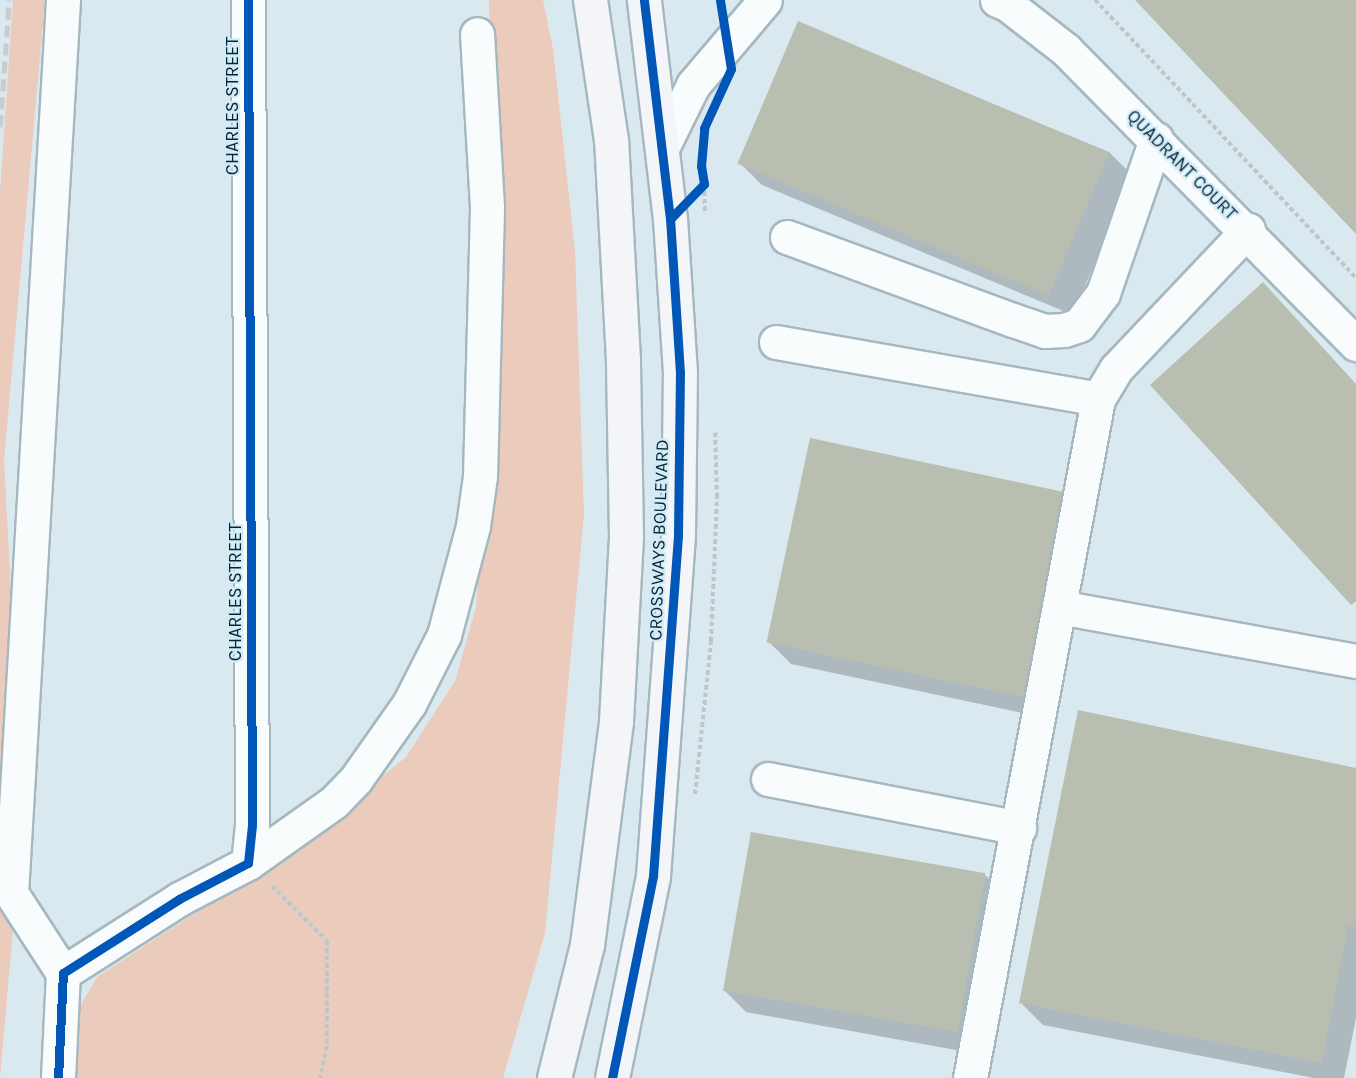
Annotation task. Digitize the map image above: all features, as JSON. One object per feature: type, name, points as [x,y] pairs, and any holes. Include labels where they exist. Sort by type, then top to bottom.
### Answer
[{"type":"main road","name":"CROSSWAYS BOULEVARD","points":[[554,1078],[588,945],[616,721],[626,536],[623,360],[611,140],[590,0]]},
{"type":"main road","name":"CROSSWAYS BOULEVARD","points":[[612,1078],[653,876],[668,712],[678,534],[680,384],[670,219],[644,0]]},
{"type":"street","points":[[58,1078],[63,973],[10,893],[63,0]]},
{"type":"street","name":"CHARLES STREET","points":[[248,0],[252,813],[248,863]]},
{"type":"street","points":[[662,148],[693,85],[765,0]]},
{"type":"street","name":"QUADRANT COURT","points":[[997,0],[1007,3],[1066,50],[1248,230],[1356,344]]},
{"type":"street","points":[[63,973],[180,899],[248,863],[334,801],[356,779],[409,704],[444,635],[473,526],[480,476],[487,207],[477,34]]},
{"type":"street","points":[[787,237],[1024,324],[1045,331],[1065,330],[1079,325],[1103,293],[1156,139]]},
{"type":"street","points":[[970,1078],[1019,828],[1098,399],[1116,369],[1248,230]]},
{"type":"street","points":[[776,342],[1098,399]]},
{"type":"street","points":[[1059,607],[1356,662]]},
{"type":"street","points":[[768,779],[1019,828]]},
{"type":"path","points":[[1095,0],[1356,278]]},
{"type":"path","points":[[670,219],[703,179]]},
{"type":"path","points":[[248,863],[327,941],[327,1046],[320,1078]]},
{"type":"shaded area","points":[[13,0],[45,0],[4,460],[23,814],[0,1078],[0,191]]},
{"type":"shaded area","points":[[489,0],[543,0],[553,49],[575,251],[584,514],[545,933],[503,1078],[68,1078],[70,1023],[97,977],[293,849],[406,757],[455,681],[476,607],[497,327]]},
{"type":"building","points":[[1135,0],[1356,0],[1356,234]]},
{"type":"building","points":[[798,21],[1109,153],[1049,296],[737,164]]},
{"type":"building","points":[[1263,282],[1356,384],[1356,601],[1351,605],[1150,385]]},
{"type":"building","points":[[810,438],[1068,493],[1025,697],[767,642]]},
{"type":"building","points":[[1078,710],[1356,768],[1356,927],[1348,925],[1322,1063],[1019,1003]]},
{"type":"building","points":[[751,832],[985,873],[957,1032],[723,991]]},
{"type":"railway","points":[[0,127],[9,0]]},
{"type":"cycle path","points":[[58,1078],[63,973],[179,899],[248,863],[252,825],[248,0]]},
{"type":"cycle path","points":[[612,1078],[653,876],[678,534],[680,373],[670,219],[644,0]]},
{"type":"cycle path","points":[[670,219],[704,184],[701,166],[704,128],[731,69],[720,0]]}]
